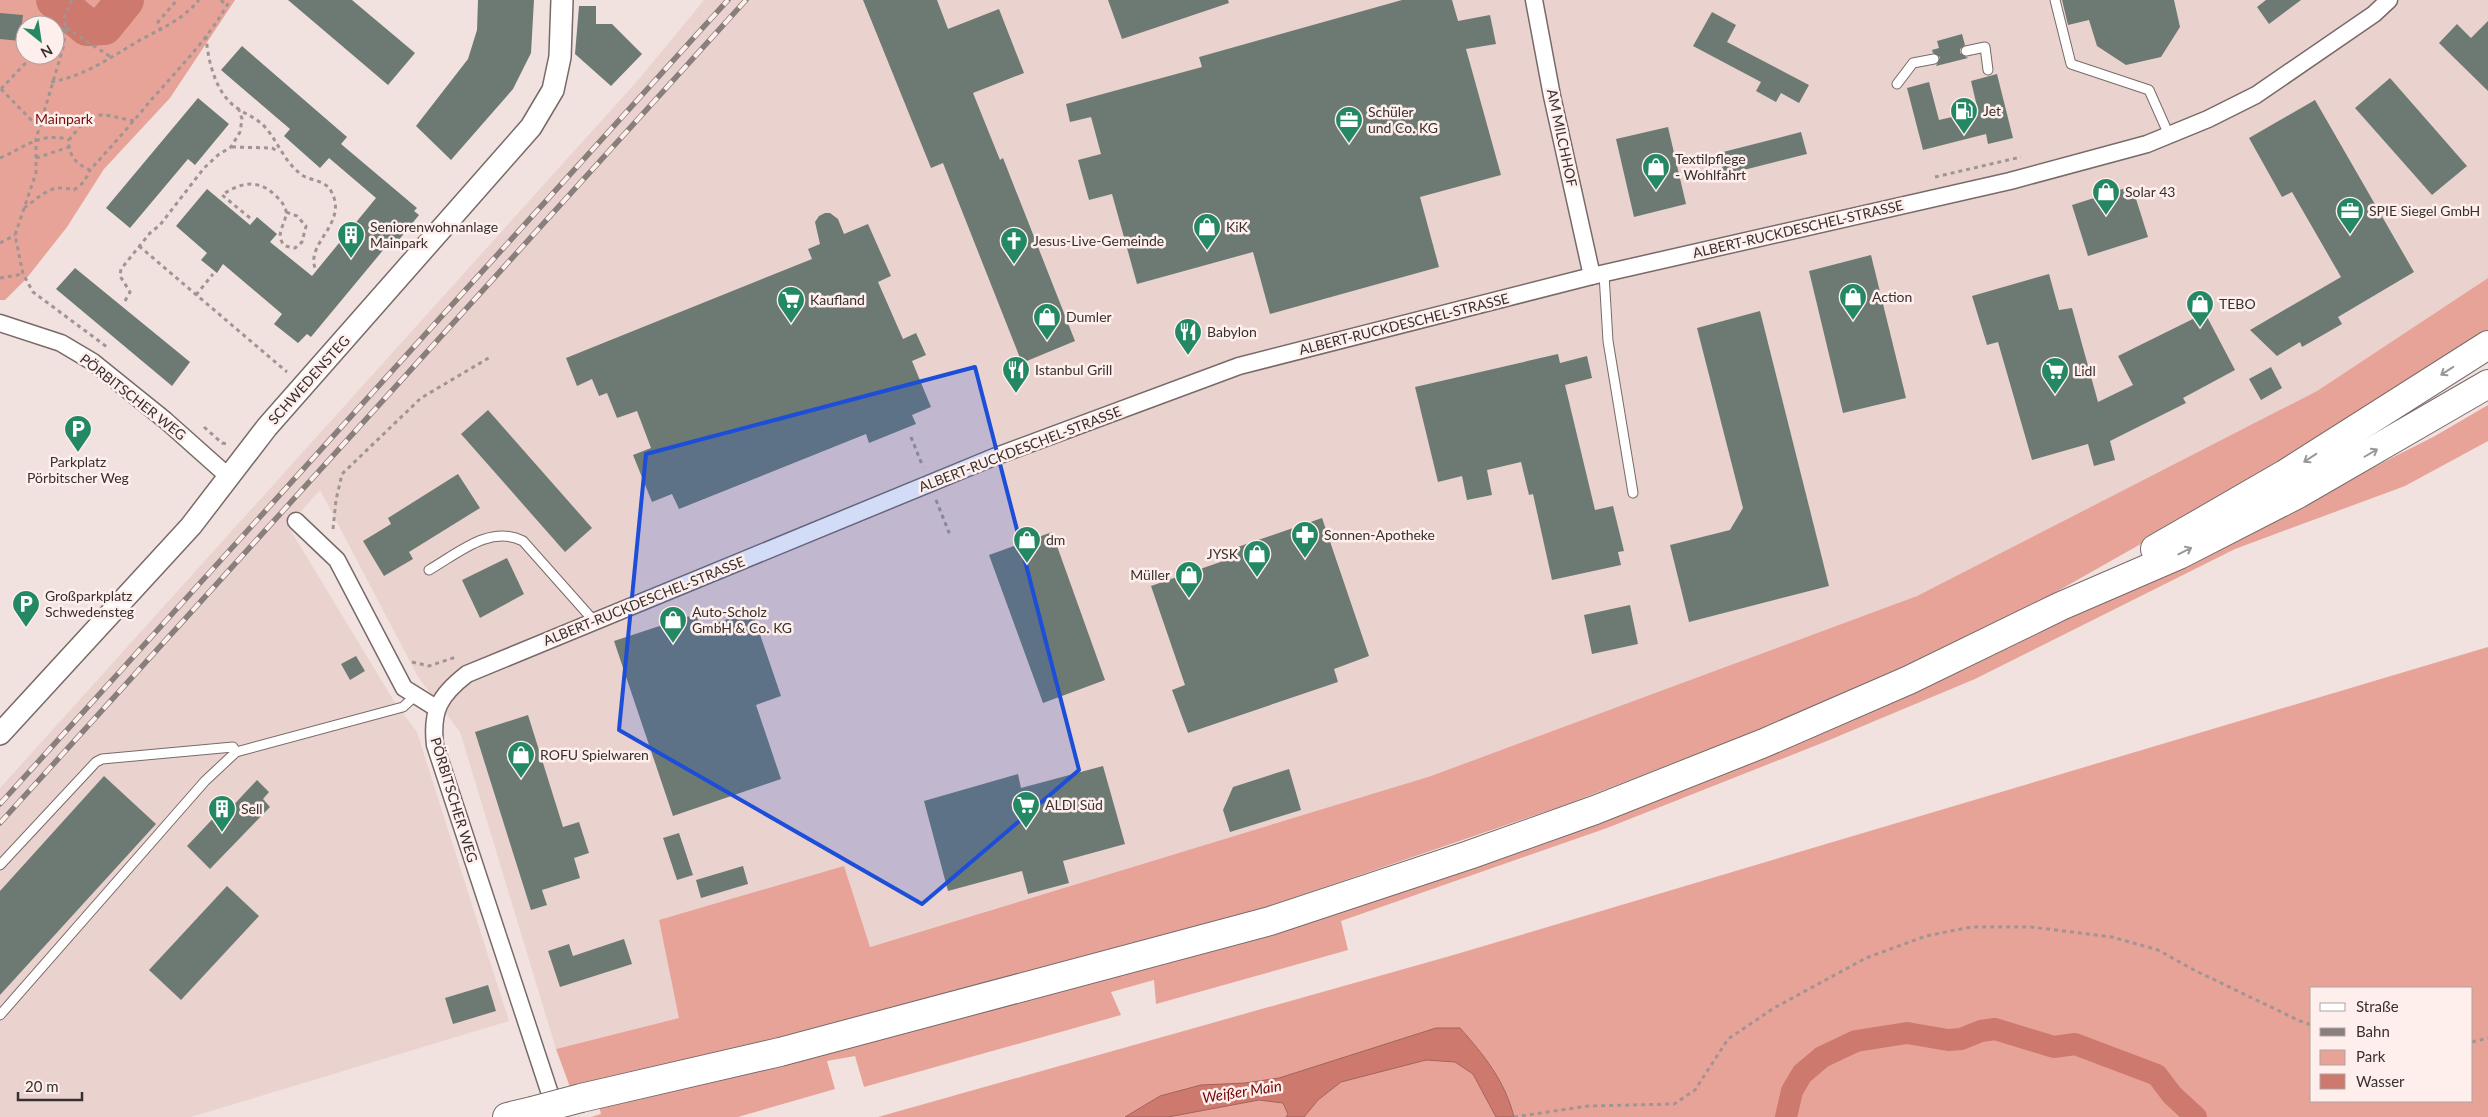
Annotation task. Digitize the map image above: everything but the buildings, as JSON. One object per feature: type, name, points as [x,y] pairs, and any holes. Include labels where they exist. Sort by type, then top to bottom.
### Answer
[{"type":"highway","points":[[2061,606],[2190,527],[2285,474],[2488,345]]},
{"type":"highway","points":[[519,1114],[818,1042],[1309,908],[1595,810],[1764,743],[1909,680],[2061,606],[2179,555],[2298,494],[2488,384]]},
{"type":"street","name":"SCHWEDENSTEG","points":[[0,734],[191,526],[267,426],[531,127],[553,90],[560,57],[562,0]]},
{"type":"street","name":"AM MILCHHOF","points":[[1534,0],[1552,96],[1598,275]]},
{"type":"street","name":"ALBERT-RUCKDESCHEL-STRASSE","points":[[436,708],[450,687],[468,674],[994,457],[1239,366],[1598,275],[2010,180],[2147,144],[2208,119],[2256,95],[2366,20],[2389,0]]},
{"type":"street","name":"PÖRBITSCHER WEG","points":[[0,323],[61,343],[92,362],[165,420],[229,477]]},
{"type":"street","points":[[296,521],[337,560],[404,688],[436,708]]},
{"type":"street","name":"PÖRBITSCHER WEG","points":[[436,708],[432,726],[435,745],[558,1117]]},
{"type":"lane","points":[[2055,0],[2071,64],[2149,90],[2169,135]]},
{"type":"lane","points":[[1966,51],[1985,47],[1988,70]]},
{"type":"lane","points":[[1897,84],[1913,63],[1934,59]]},
{"type":"lane","points":[[1598,275],[1633,493]]},
{"type":"lane","points":[[429,570],[478,541],[494,536],[511,535],[523,541],[594,621]]},
{"type":"lane","points":[[0,1015],[205,781],[236,752],[403,707],[416,695]]},
{"type":"lane","points":[[0,865],[96,762],[102,759],[233,747],[236,752]]},
{"type":"path","points":[[0,278],[23,274],[15,235],[36,173],[36,139],[51,82],[63,48],[66,28],[64,18],[72,0]]},
{"type":"path","points":[[162,31],[158,22],[177,0]]},
{"type":"path","points":[[51,82],[80,74],[112,58],[142,39],[162,31],[189,12],[199,0]]},
{"type":"path","points":[[221,0],[227,6]]},
{"type":"path","points":[[24,208],[52,188],[62,186],[74,190],[84,182],[90,170],[179,72],[230,0]]},
{"type":"path","points":[[66,28],[112,58]]},
{"type":"path","points":[[206,35],[207,51],[216,80],[223,93],[238,110],[242,119],[240,132],[231,147]]},
{"type":"path","points":[[23,65],[0,89],[39,128]]},
{"type":"path","points":[[238,110],[259,120],[281,153],[303,176],[328,186],[336,202],[331,225],[315,253],[313,261],[315,268]]},
{"type":"path","points":[[90,170],[80,166],[72,157],[69,147],[69,140],[84,121],[93,115],[103,115],[134,122]]},
{"type":"path","points":[[0,158],[36,139],[51,137],[69,140]]},
{"type":"path","points":[[36,158],[69,147]]},
{"type":"path","points":[[125,301],[130,292],[120,276],[121,270],[139,246],[160,225],[204,168],[218,154],[231,147],[272,148],[281,153]]},
{"type":"path","points":[[250,218],[222,195],[238,185],[249,182],[260,184],[269,189],[278,198],[286,212],[304,220],[306,226],[302,242],[295,248],[287,247],[282,242],[282,228],[286,212]]},
{"type":"path","points":[[0,243],[15,235]]},
{"type":"path","points":[[139,246],[304,386]]},
{"type":"path","points":[[196,295],[213,274]]},
{"type":"path","points":[[1514,1117],[1588,1106],[1674,1104],[1695,1090],[1728,1039],[1774,1008],[1866,958],[1926,936],[1971,927],[2031,927],[2122,939],[2158,950],[2202,974],[2300,1022],[2310,1024]]},
{"type":"path","points":[[2473,1042],[2488,1038]]},
{"type":"highlighted area","points":[[975,367],[1079,770],[922,904],[619,730],[646,454]]},
{"type":"shaded area","points":[[704,0],[2488,0],[2488,278],[2317,391],[1917,596],[1431,776],[869,947],[659,920],[680,1018],[556,1049],[460,732],[418,677],[320,490],[288,526],[394,701],[417,732],[509,1021],[191,1117],[0,1117],[0,788],[639,79]]},
{"type":"green space","name":"Mainpark","points":[[0,0],[235,0],[170,98],[104,169],[67,227],[26,279],[5,300],[0,300]]},
{"type":"green space","points":[[2488,278],[2488,333],[2185,519],[2033,605],[1900,669],[1757,731],[1562,806],[1252,912],[738,1048],[570,1087],[556,1049],[679,1018],[659,920],[844,866],[870,947],[1431,776],[1917,596],[2317,391]]},
{"type":"green space","points":[[2488,405],[2488,441],[2405,486],[2235,549],[1975,679],[1827,741],[1607,828],[1341,921],[1348,950],[1156,1004],[1154,980],[1111,992],[1121,1015],[864,1087],[855,1056],[827,1061],[835,1089],[738,1117],[591,1117],[601,1114],[599,1106],[1000,1007],[1934,681],[2360,474],[2435,436]]},
{"type":"green space","points":[[2488,647],[2488,1117],[1514,1117],[1505,1092],[1493,1069],[1460,1028],[1436,1028],[1279,1078],[1160,1096],[1125,1117],[878,1117],[1450,956]]},
{"type":"green space","points":[[1426,1060],[1455,1062],[1473,1074],[1496,1117],[1304,1117],[1318,1100],[1341,1082]]},
{"type":"green space","points":[[1259,1100],[1283,1103],[1288,1114],[1286,1117],[1168,1117]]},
{"type":"water","points":[[1436,1028],[1460,1028],[1493,1069],[1505,1092],[1514,1117],[1496,1117],[1473,1074],[1455,1062],[1426,1060],[1341,1082],[1318,1100],[1304,1117],[1286,1117],[1288,1114],[1283,1103],[1259,1100],[1168,1117],[1125,1117],[1160,1096],[1201,1085],[1245,1083],[1279,1078]]},
{"type":"waterway","name":"Weißer Main","points":[[55,0],[87,27],[104,26],[125,0]]},
{"type":"waterway","name":"Weißer Main","points":[[1786,1117],[1792,1091],[1802,1074],[1822,1057],[1856,1041],[1907,1033],[1948,1040],[1961,1039],[1981,1031],[1995,1029],[2054,1047],[2075,1044],[2157,1075],[2172,1095],[2196,1117]]},
{"type":"railway","points":[[0,804],[728,0]]},
{"type":"railway","points":[[0,823],[746,0]]},
{"type":"place","name":"Jet","points":[[1964,135]]},
{"type":"place","name":"Schüler und Co. KG","points":[[1349,144]]},
{"type":"place","name":"Textilpflege - Wohlfahrt","points":[[1656,191]]},
{"type":"place","name":"Solar 43","points":[[2106,216]]},
{"type":"place","name":"SPIE Siegel GmbH","points":[[2350,235]]},
{"type":"place","name":"KiK","points":[[1207,251]]},
{"type":"place","name":"Seniorenwohnanlage Mainpark","points":[[351,259]]},
{"type":"place","name":"Jesus-Live-Gemeinde","points":[[1014,265]]},
{"type":"place","name":"Action","points":[[1853,321]]},
{"type":"place","name":"Kaufland","points":[[791,324]]},
{"type":"place","name":"TEBO","points":[[2200,328]]},
{"type":"place","name":"Dumler","points":[[1047,341]]},
{"type":"place","name":"Babylon","points":[[1188,356]]},
{"type":"place","name":"Istanbul Grill","points":[[1016,394]]},
{"type":"place","name":"Lidl","points":[[2055,395]]},
{"type":"place","name":"Parkplatz Pörbitscher Weg","points":[[78,453]]},
{"type":"place","name":"Sonnen-Apotheke","points":[[1305,559]]},
{"type":"place","name":"dm","points":[[1027,564]]},
{"type":"place","name":"JYSK","points":[[1257,578]]},
{"type":"place","name":"Müller","points":[[1189,599]]},
{"type":"place","name":"Großparkplatz Schwedensteg","points":[[26,628]]},
{"type":"place","name":"Auto-Scholz GmbH & Co. KG","points":[[673,644]]},
{"type":"place","name":"ROFU Spielwaren","points":[[521,779]]},
{"type":"place","name":"ALDI Süd","points":[[1026,829]]},
{"type":"place","name":"Sell","points":[[222,833]]}]
